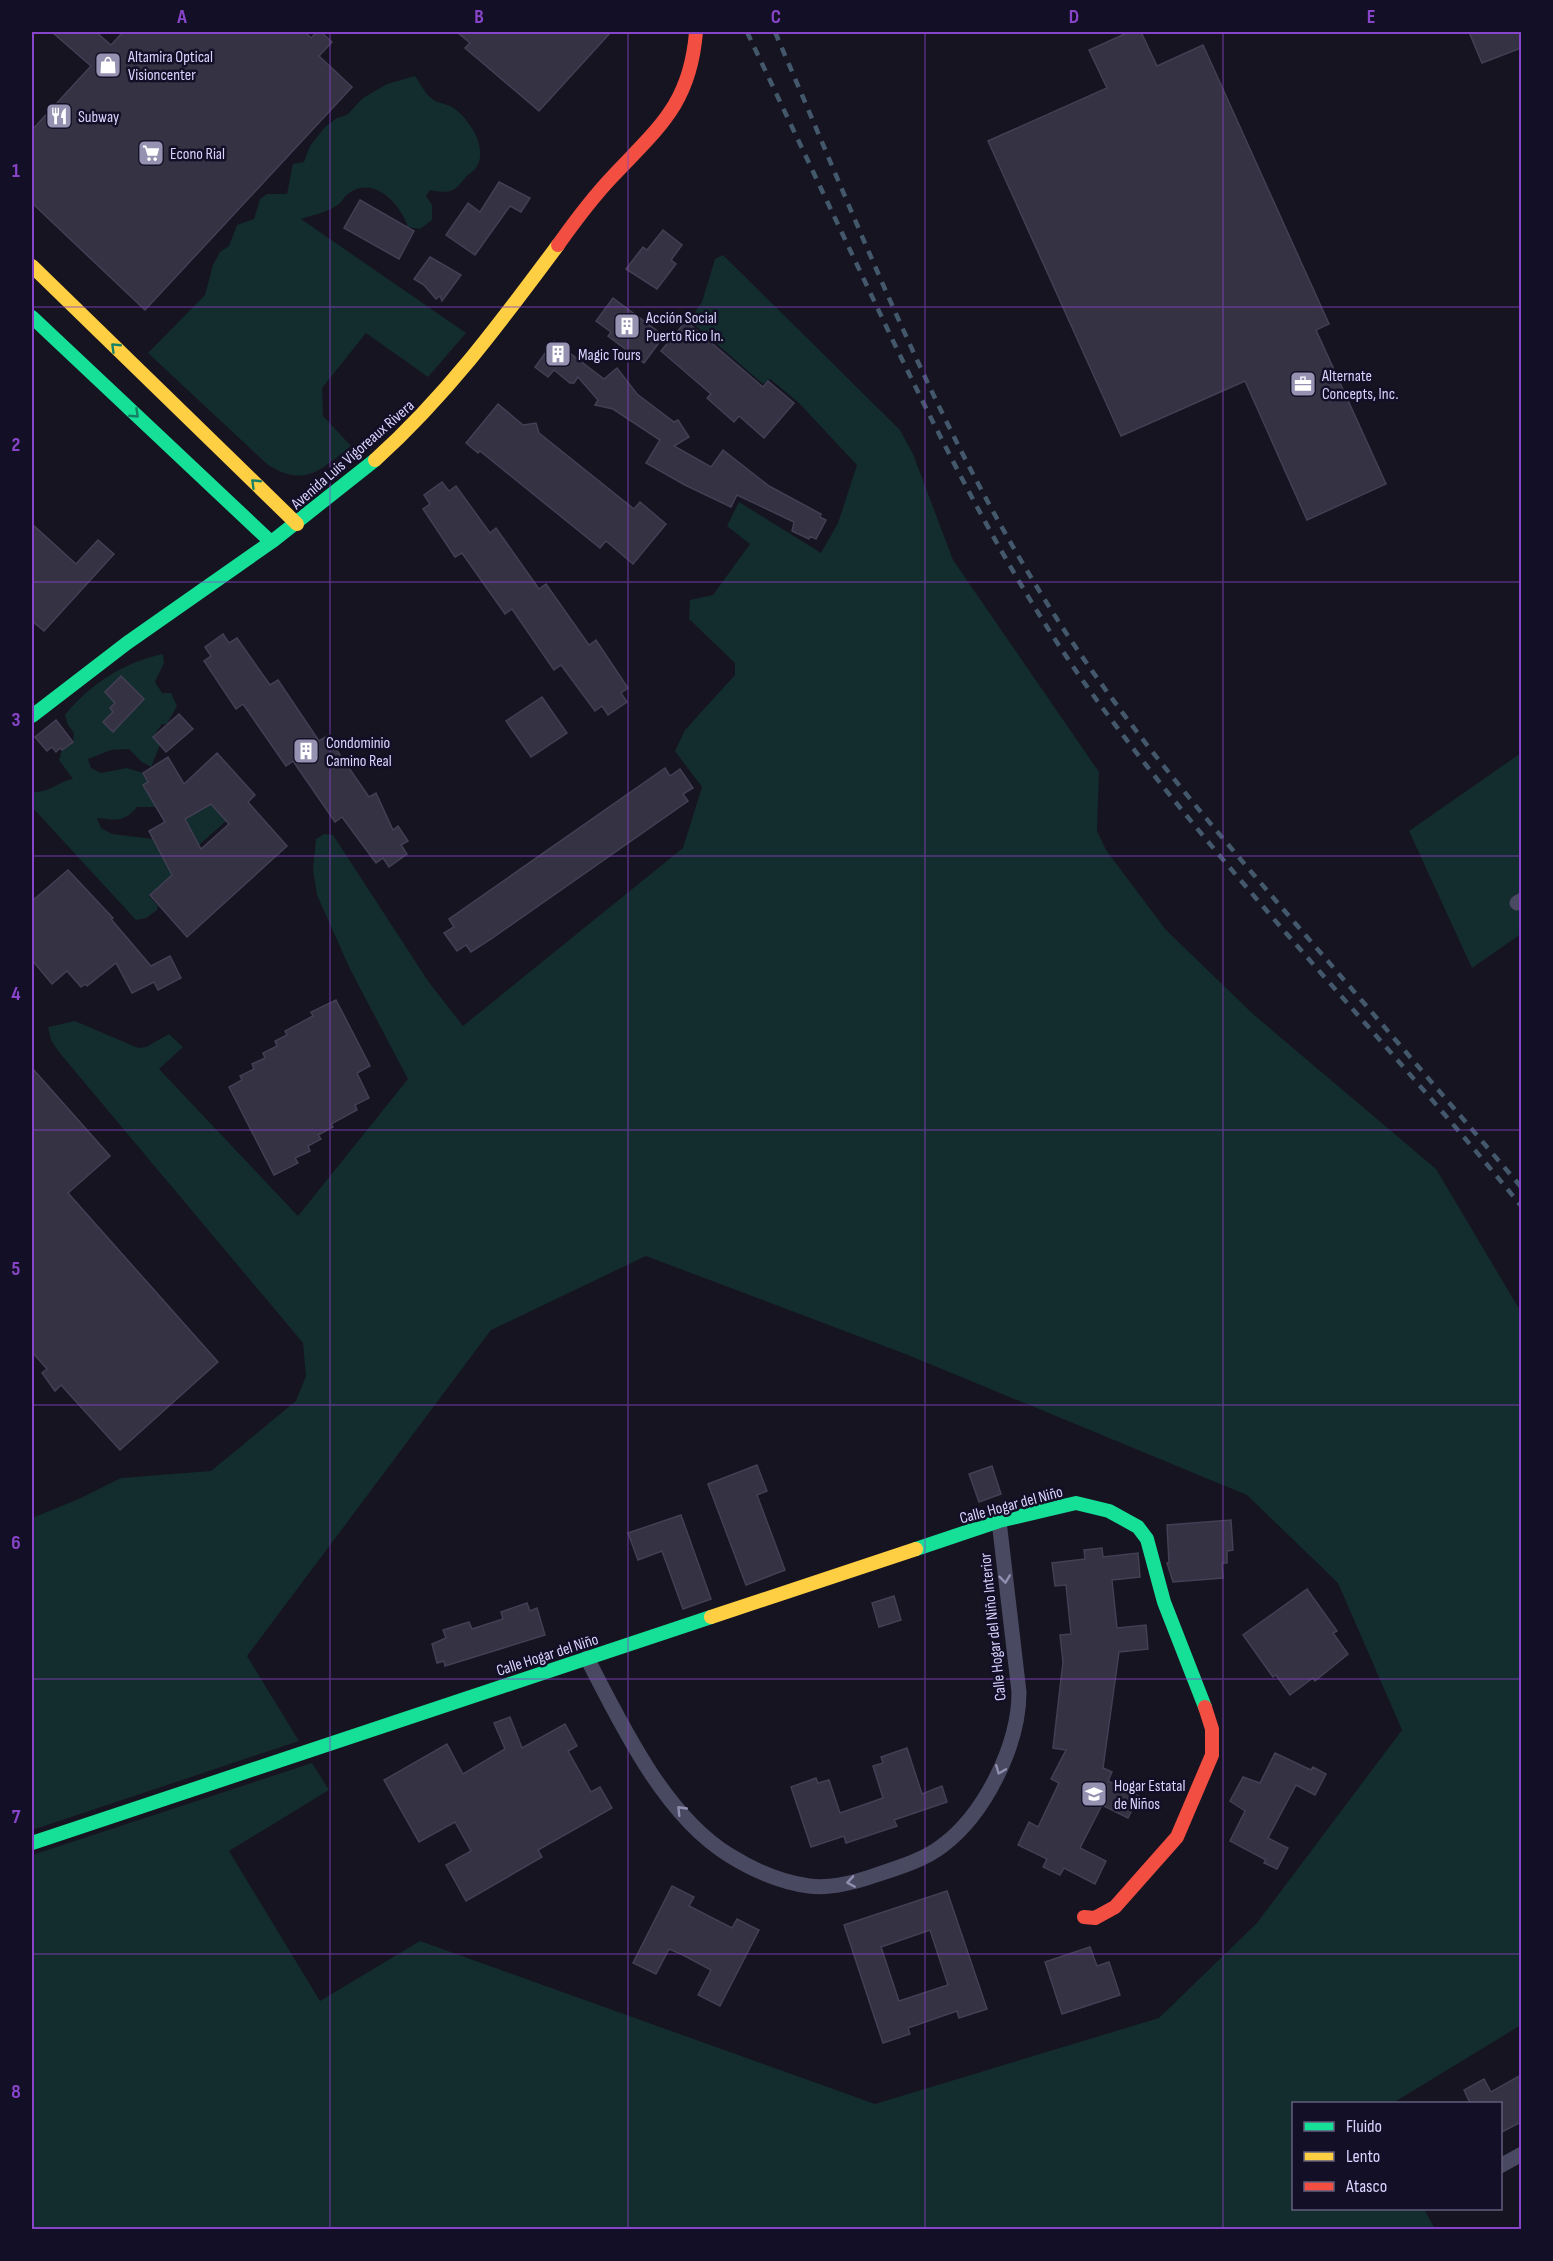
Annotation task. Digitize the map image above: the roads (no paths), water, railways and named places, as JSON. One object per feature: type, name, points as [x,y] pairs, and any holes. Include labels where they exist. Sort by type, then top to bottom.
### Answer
[{"type":"main road","name":"Avenida Luis Vigoreaux Rivera","points":[[32,716],[78,677],[297,524],[413,426],[460,373],[598,193],[670,117],[690,82],[696,51],[696,32]]},
{"type":"main road","points":[[32,266],[297,524]]},
{"type":"main road","points":[[32,317],[272,542]]},
{"type":"main road","name":"Calle Hogar del Niño","points":[[32,1843],[999,1521],[1076,1503],[1109,1511],[1138,1527],[1147,1539],[1164,1602],[1204,1702],[1212,1729],[1212,1755],[1177,1837],[1115,1907],[1095,1918],[1084,1917]]},
{"type":"street","name":"Calle Hogar del Niño Interior","points":[[587,1658],[645,1764],[672,1801],[702,1833],[728,1854],[768,1876],[811,1887],[855,1882],[897,1868],[942,1846],[970,1818],[998,1776],[1019,1713],[1019,1692],[999,1521]]},
{"type":"street","points":[[1502,2165],[1521,2154]]},
{"type":"railway","points":[[747,32],[939,435],[1009,564],[1060,647],[1139,756],[1192,822],[1522,1207]]},
{"type":"railway","points":[[775,32],[866,246],[930,387],[1001,525],[1068,636],[1129,721],[1194,803],[1522,1188]]},
{"type":"place","name":"Altamira Optical Visioncenter","points":[[108,65]]},
{"type":"place","name":"Subway","points":[[59,116]]},
{"type":"place","name":"Econo Rial","points":[[151,153]]},
{"type":"place","name":"Acción Social Puerto Rico In.","points":[[627,326]]},
{"type":"place","name":"Magic Tours","points":[[558,354]]},
{"type":"place","name":"Alternate Concepts, Inc.","points":[[1303,384]]},
{"type":"place","name":"Condominio Camino Real","points":[[306,751]]},
{"type":"place","name":"Hogar Estatal de Niños","points":[[1094,1794]]}]
